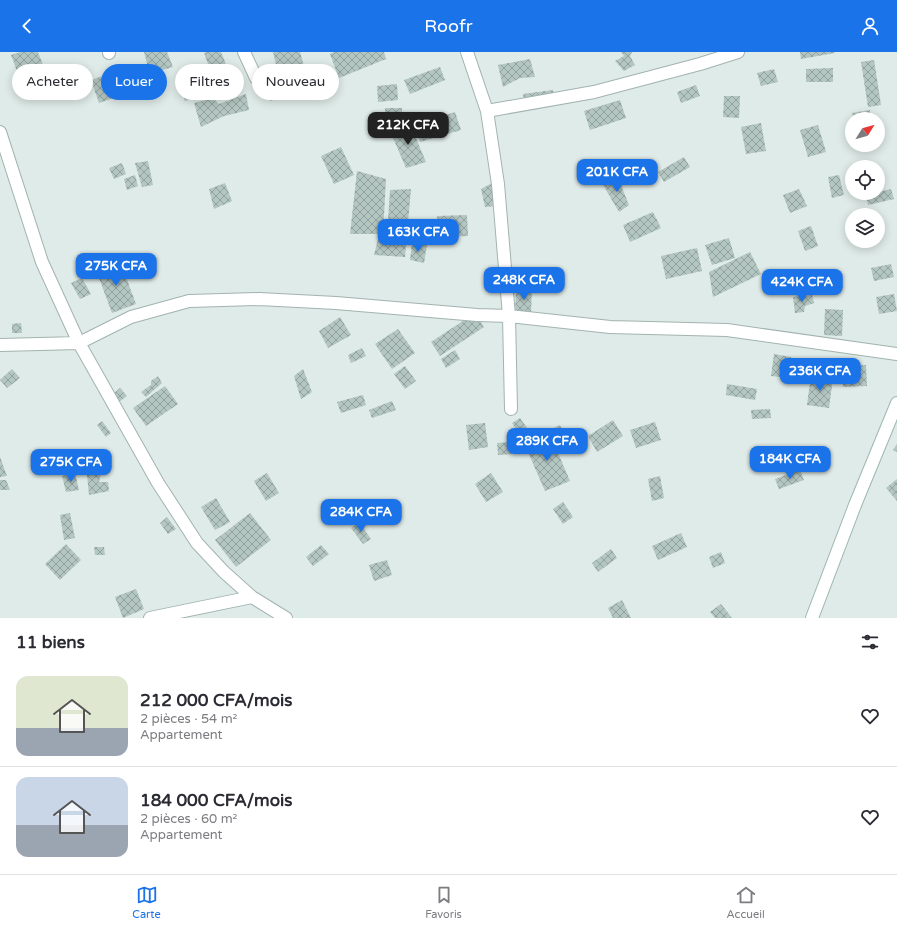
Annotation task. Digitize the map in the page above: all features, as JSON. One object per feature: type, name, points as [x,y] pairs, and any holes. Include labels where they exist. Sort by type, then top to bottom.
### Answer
[{"type":"street","points":[[244,52],[252,69]]},
{"type":"street","points":[[467,52],[487,111],[498,184],[508,316],[510,409]]},
{"type":"street","points":[[487,111],[594,92],[700,64],[738,52]]},
{"type":"street","points":[[0,132],[42,262],[79,343],[158,483],[197,543],[224,572],[252,596],[286,618]]},
{"type":"street","points":[[0,345],[79,343],[131,317],[189,301],[259,299],[336,303],[477,315],[508,316],[610,327],[727,330],[897,354]]},
{"type":"street","points":[[812,618],[855,505],[897,403]]},
{"type":"street","points":[[150,618],[252,596]]},
{"type":"building","points":[[20,52],[38,52],[43,64],[14,64],[11,55]]},
{"type":"building","points":[[144,52],[167,52],[173,67],[167,69],[167,64],[147,64]]},
{"type":"building","points":[[221,52],[226,64],[208,64],[204,53]]},
{"type":"building","points":[[273,52],[300,52],[303,64],[276,64]]},
{"type":"building","points":[[334,52],[384,52],[386,59],[339,78],[339,64],[334,64],[330,54]]},
{"type":"building","points":[[621,52],[632,52],[630,56],[635,65],[624,71],[615,61],[624,56]]},
{"type":"building","points":[[800,52],[834,52],[835,53],[801,59]]},
{"type":"building","points":[[530,59],[535,77],[520,78],[503,87],[498,65]]},
{"type":"building","points":[[874,60],[881,105],[868,107],[861,62]]},
{"type":"building","points":[[440,67],[445,80],[410,94],[404,80]]},
{"type":"building","points":[[833,68],[833,82],[806,82],[806,69]]},
{"type":"building","points":[[774,69],[778,82],[761,86],[757,73]]},
{"type":"building","points":[[101,76],[101,100],[108,100],[99,103],[93,86],[93,79]]},
{"type":"building","points":[[397,84],[398,100],[378,102],[377,86]]},
{"type":"building","points":[[696,85],[700,96],[681,103],[677,92]]},
{"type":"building","points":[[553,90],[556,103],[526,110],[523,94]]},
{"type":"building","points":[[246,94],[249,110],[224,116],[201,127],[194,103],[205,100],[215,100],[219,104],[230,100],[244,100],[244,95]]},
{"type":"building","points":[[724,96],[740,96],[739,118],[723,117]]},
{"type":"building","points":[[620,100],[626,118],[590,130],[584,111]]},
{"type":"building","points":[[385,108],[402,108],[402,125],[385,125]]},
{"type":"building","points":[[870,110],[870,112],[858,112]]},
{"type":"building","points":[[455,112],[461,130],[420,142],[414,125]]},
{"type":"building","points":[[761,123],[766,151],[746,154],[741,127]]},
{"type":"building","points":[[410,124],[426,162],[406,168],[390,131]]},
{"type":"building","points":[[818,125],[826,152],[808,157],[800,130]]},
{"type":"building","points":[[341,147],[354,175],[334,184],[321,156]]},
{"type":"building","points":[[684,157],[690,167],[664,182],[658,172]]},
{"type":"building","points":[[148,161],[153,185],[142,187],[135,163]]},
{"type":"building","points":[[122,163],[126,174],[114,179],[109,168]]},
{"type":"building","points":[[357,171],[386,179],[383,234],[350,234]]},
{"type":"building","points":[[135,175],[138,186],[127,190],[124,179]]},
{"type":"building","points":[[617,175],[629,205],[619,212],[603,185]]},
{"type":"building","points":[[839,175],[844,195],[832,198],[828,177]]},
{"type":"building","points":[[225,183],[232,201],[214,209],[209,189]]},
{"type":"building","points":[[492,183],[498,206],[485,207],[481,189]]},
{"type":"building","points":[[411,189],[405,257],[374,255],[378,239],[387,234],[390,190]]},
{"type":"building","points":[[799,189],[807,206],[790,213],[783,195]]},
{"type":"building","points":[[891,189],[894,199],[868,205],[867,200],[885,200],[885,190]]},
{"type":"building","points":[[653,212],[661,228],[630,242],[623,225]]},
{"type":"building","points":[[467,215],[468,236],[438,237],[437,216]]},
{"type":"building","points":[[811,226],[818,246],[805,251],[798,231]]},
{"type":"building","points":[[729,238],[735,258],[712,265],[705,245]]},
{"type":"building","points":[[412,243],[427,245],[424,263],[410,260]]},
{"type":"building","points":[[697,248],[702,271],[666,279],[661,256]]},
{"type":"building","points":[[750,252],[761,274],[713,297],[709,272]]},
{"type":"building","points":[[120,261],[136,304],[112,313],[96,270]]},
{"type":"building","points":[[891,264],[894,277],[874,281],[871,268]]},
{"type":"building","points":[[82,278],[91,294],[80,299],[71,283]]},
{"type":"building","points":[[516,286],[532,286],[531,317],[515,316]]},
{"type":"building","points":[[894,294],[897,311],[879,314],[876,297]]},
{"type":"building","points":[[812,295],[814,303],[805,306],[804,312],[795,313],[793,297]]},
{"type":"building","points":[[825,309],[843,310],[842,336],[824,335]]},
{"type":"building","points":[[475,313],[484,327],[440,356],[431,342]]},
{"type":"building","points":[[340,317],[351,335],[328,348],[319,331]]},
{"type":"building","points":[[21,323],[22,333],[12,333],[12,324]]},
{"type":"building","points":[[398,329],[415,353],[392,369],[375,344]]},
{"type":"building","points":[[362,348],[366,356],[351,363],[348,355]]},
{"type":"building","points":[[455,350],[460,359],[446,368],[441,359]]},
{"type":"building","points":[[774,354],[791,357],[789,378],[771,376]]},
{"type":"building","points":[[866,365],[867,386],[843,387],[842,366]]},
{"type":"building","points":[[405,366],[416,381],[405,389],[394,374]]},
{"type":"building","points":[[12,369],[20,378],[7,388],[0,380]]},
{"type":"building","points":[[303,369],[312,392],[301,399],[294,376]]},
{"type":"building","points":[[811,375],[833,378],[829,408],[807,405]]},
{"type":"building","points":[[158,376],[162,383],[146,397],[141,392],[151,385],[151,381]]},
{"type":"building","points":[[727,384],[757,389],[755,400],[726,395]]},
{"type":"building","points":[[165,386],[178,404],[146,426],[133,408]]},
{"type":"building","points":[[120,388],[127,396],[119,402],[113,394]]},
{"type":"building","points":[[363,395],[366,405],[341,413],[337,402]]},
{"type":"building","points":[[392,401],[396,410],[372,418],[369,410]]},
{"type":"building","points":[[770,409],[771,418],[752,419],[751,410]]},
{"type":"building","points":[[520,418],[532,435],[524,441],[512,423]]},
{"type":"building","points":[[613,420],[623,436],[597,452],[588,436]]},
{"type":"building","points":[[102,421],[111,433],[106,437],[97,425]]},
{"type":"building","points":[[655,422],[661,440],[636,448],[630,430]]},
{"type":"building","points":[[485,423],[488,447],[469,450],[466,425]]},
{"type":"building","points":[[560,425],[568,441],[560,445],[552,429]]},
{"type":"building","points":[[549,432],[570,481],[545,491],[524,443]]},
{"type":"building","points":[[510,442],[512,454],[498,455],[497,443]]},
{"type":"building","points":[[897,444],[897,452],[893,450]]},
{"type":"building","points":[[0,457],[7,476],[0,477]]},
{"type":"building","points":[[800,470],[804,480],[779,489],[775,479]]},
{"type":"building","points":[[75,473],[79,490],[66,492],[62,476]]},
{"type":"building","points":[[267,473],[279,493],[266,501],[254,481]]},
{"type":"building","points":[[491,473],[503,492],[486,502],[475,484]]},
{"type":"building","points":[[101,474],[99,482],[108,482],[109,491],[89,495],[87,475]]},
{"type":"building","points":[[660,476],[664,498],[652,501],[648,479]]},
{"type":"building","points":[[897,479],[897,501],[886,488]]},
{"type":"building","points":[[0,480],[6,480],[10,490],[0,490]]},
{"type":"building","points":[[216,498],[230,522],[215,530],[201,507]]},
{"type":"building","points":[[563,502],[573,517],[563,524],[553,509]]},
{"type":"building","points":[[70,513],[75,538],[64,540],[60,515]]},
{"type":"building","points":[[250,513],[271,540],[236,567],[215,540]]},
{"type":"building","points":[[167,517],[176,529],[168,534],[160,523]]},
{"type":"building","points":[[359,522],[371,539],[363,544],[351,528]]},
{"type":"building","points":[[681,533],[687,547],[658,560],[652,546]]},
{"type":"building","points":[[66,544],[81,560],[60,580],[45,564]]},
{"type":"building","points":[[321,545],[329,554],[313,566],[306,557]]},
{"type":"building","points":[[94,547],[104,547],[105,555],[95,555]]},
{"type":"building","points":[[611,549],[617,558],[598,572],[592,563]]},
{"type":"building","points":[[721,552],[725,563],[713,568],[709,557]]},
{"type":"building","points":[[387,560],[392,575],[374,581],[369,565]]},
{"type":"building","points":[[136,589],[144,609],[123,618],[115,597]]},
{"type":"building","points":[[622,600],[631,618],[613,618],[608,608]]},
{"type":"building","points":[[721,604],[732,618],[715,618],[710,612]]}]
